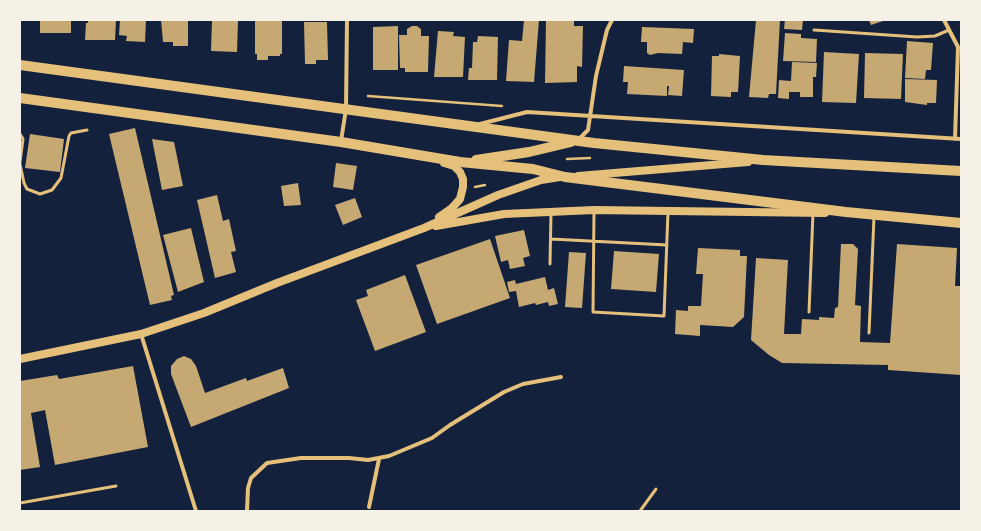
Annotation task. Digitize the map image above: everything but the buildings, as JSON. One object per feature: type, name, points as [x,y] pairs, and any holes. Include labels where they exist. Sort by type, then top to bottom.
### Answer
[{"type":"main road","points":[[20,65],[346,108],[578,141],[763,160],[961,171]]},
{"type":"main road","points":[[20,98],[341,142],[460,162],[533,169],[565,177],[846,212]]},
{"type":"main road","points":[[460,162],[529,152],[578,141]]},
{"type":"main road","points":[[422,155],[454,166],[463,179],[460,199],[452,208],[424,228]]},
{"type":"main road","points":[[20,359],[142,334],[204,313],[277,283],[424,228],[498,195],[541,180],[763,160]]},
{"type":"main road","points":[[424,228],[504,214],[594,210],[813,213],[846,212],[874,213],[961,223]]},
{"type":"street","points":[[341,142],[346,108],[347,20]]},
{"type":"street","points":[[578,141],[588,130],[596,76],[607,30],[612,20]]},
{"type":"street","points":[[944,20],[958,47],[955,139]]},
{"type":"street","points":[[471,126],[527,112],[961,139]]},
{"type":"street","points":[[142,334],[196,511]]},
{"type":"street","points":[[247,511],[248,488],[251,478],[267,463],[301,458],[379,459],[411,449],[432,438],[450,424],[504,392],[523,384],[561,377]]},
{"type":"street","points":[[369,507],[379,459]]},
{"type":"lane","points":[[814,30],[917,37],[935,36],[949,30]]},
{"type":"lane","points":[[20,134],[23,139],[20,163],[24,183],[27,189],[40,194],[52,190],[61,178],[69,136],[71,133],[87,130]]},
{"type":"lane","points":[[594,210],[595,241],[593,312],[664,316],[668,211]]},
{"type":"lane","points":[[550,264],[551,213]]},
{"type":"lane","points":[[809,312],[813,213]]},
{"type":"lane","points":[[869,333],[874,213]]},
{"type":"lane","points":[[551,239],[667,245]]},
{"type":"lane","points":[[20,503],[116,486]]},
{"type":"lane","points":[[640,511],[656,488]]},
{"type":"path","points":[[346,95],[503,106]]},
{"type":"path","points":[[562,159],[591,158]]}]
